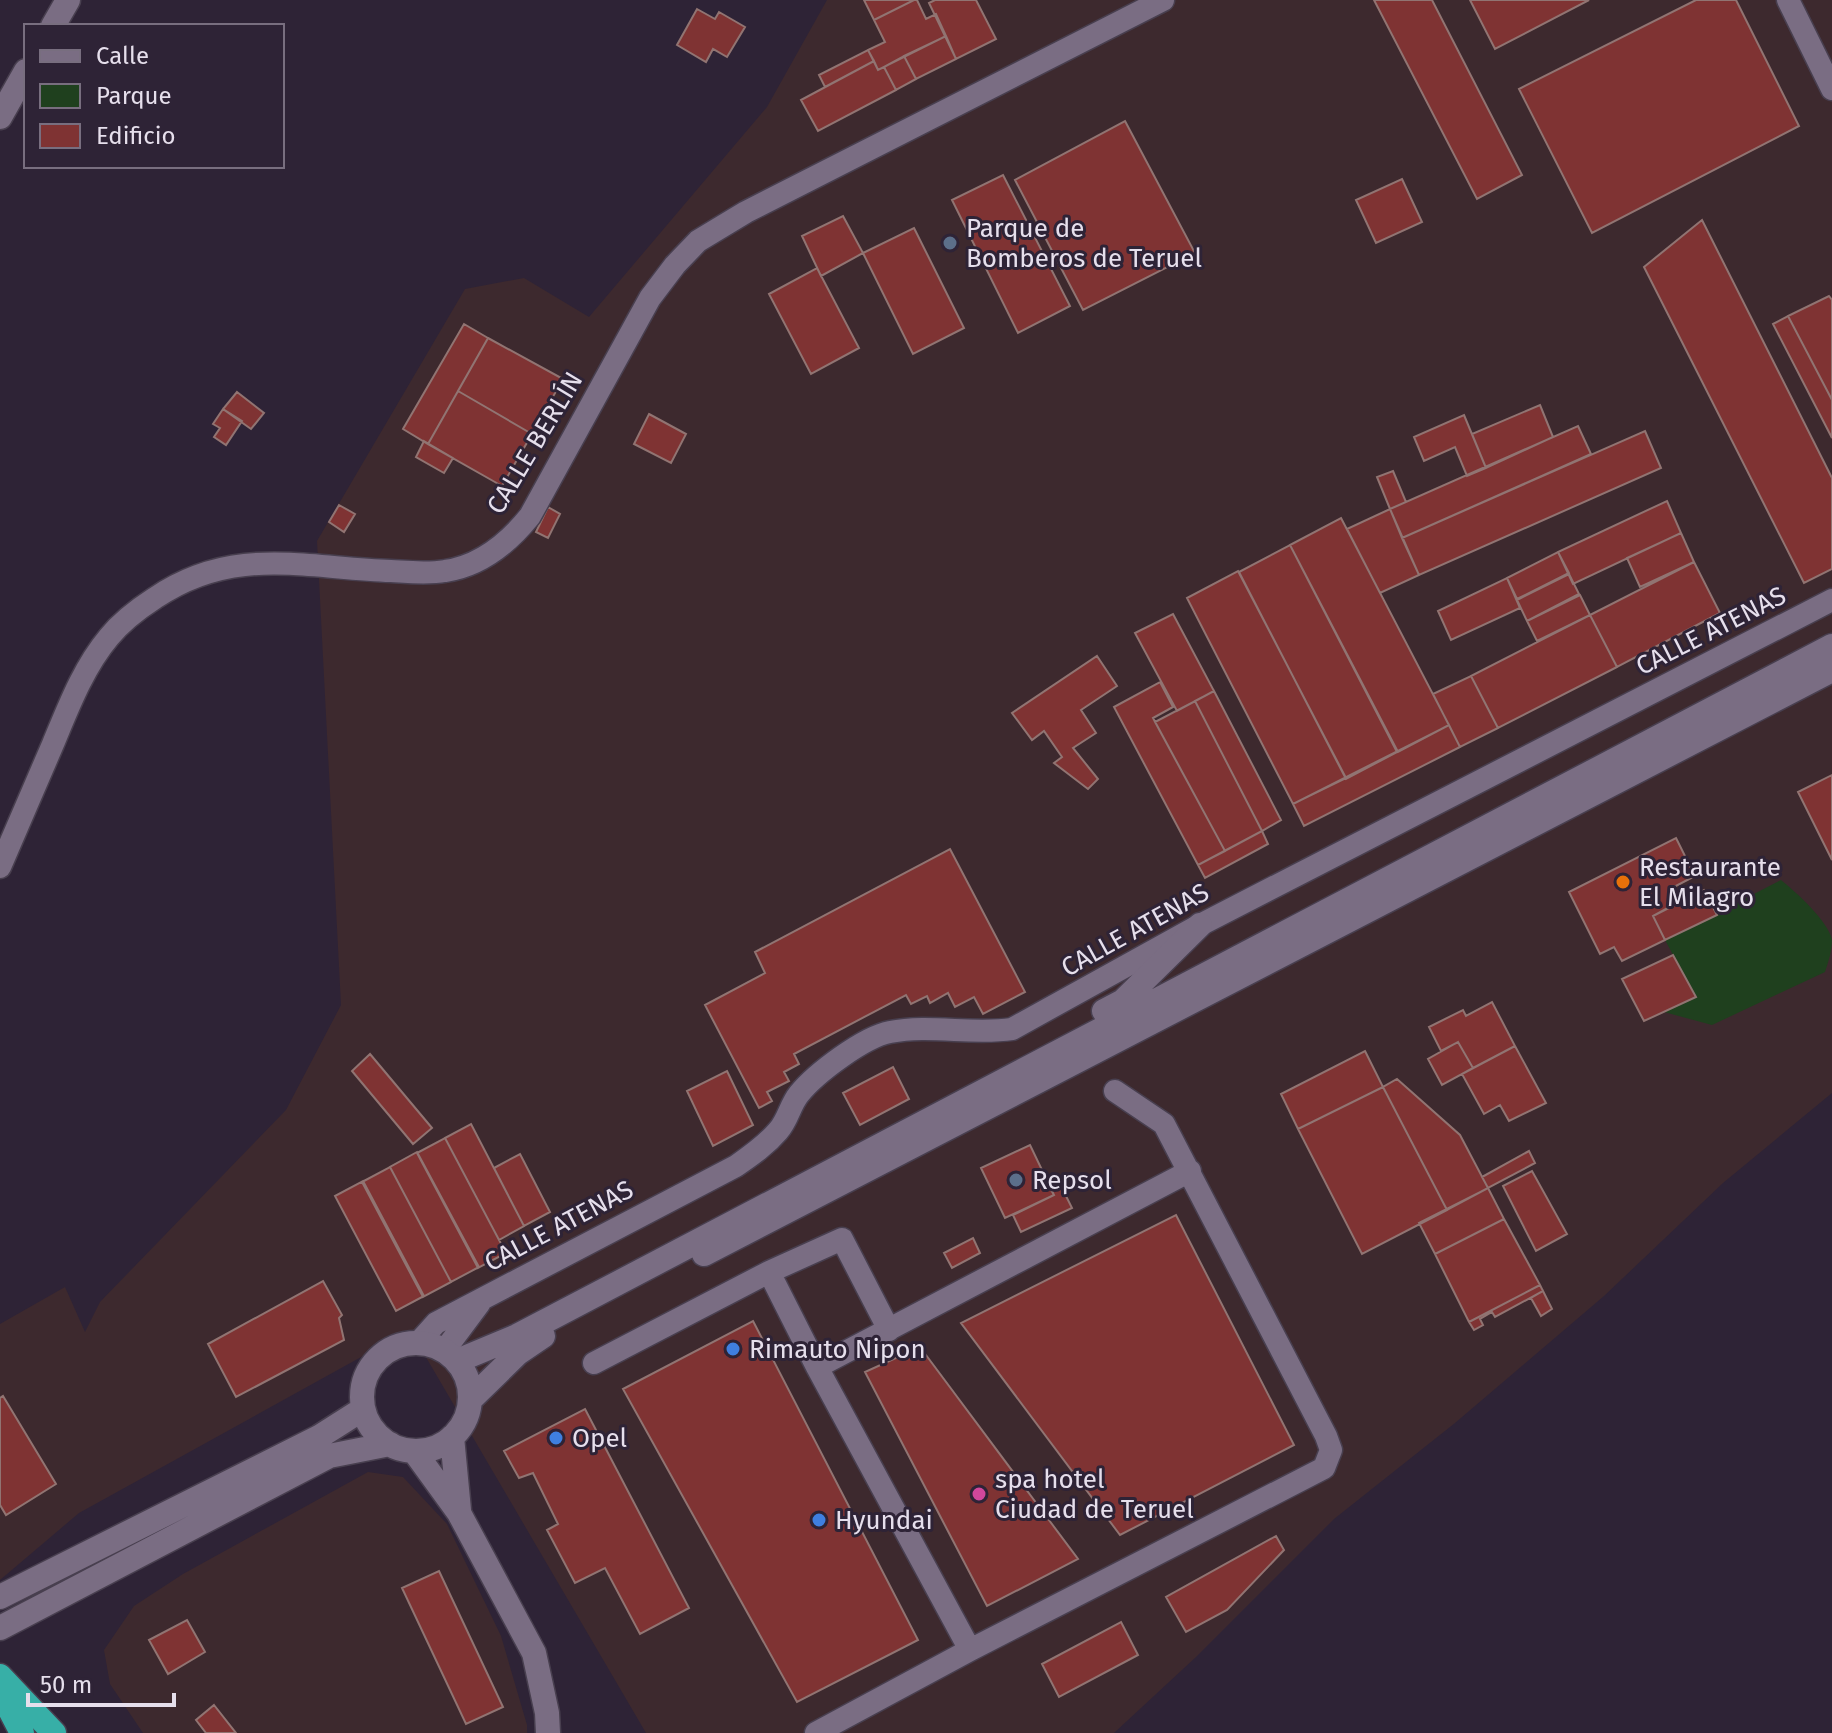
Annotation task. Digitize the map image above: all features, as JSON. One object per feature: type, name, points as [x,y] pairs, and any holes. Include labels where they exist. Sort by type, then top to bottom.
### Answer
[{"type":"highway","points":[[0,1676],[54,1733]]},
{"type":"highway","points":[[0,1691],[22,1733]]},
{"type":"main road","points":[[54,24],[68,0]]},
{"type":"main road","points":[[0,117],[24,75]]},
{"type":"main road","points":[[450,1356],[517,1336],[1832,646]]},
{"type":"main road","points":[[470,1400],[518,1353],[550,1331],[773,1219],[1828,672]]},
{"type":"main road","points":[[636,1271],[660,1249],[1123,1001],[1200,925]]},
{"type":"main road","points":[[0,1628],[329,1456],[390,1444],[414,1451],[441,1445],[452,1437],[467,1414],[470,1400],[468,1382],[450,1356],[418,1343],[403,1345],[377,1360],[364,1385],[363,1409],[369,1423],[390,1444]]},
{"type":"main road","points":[[4,1595],[319,1437],[363,1409]]},
{"type":"main road","points":[[452,1437],[459,1513]]},
{"type":"main road","points":[[414,1451],[459,1513],[534,1653],[547,1713],[548,1733]]},
{"type":"street","name":"CALLE BERLÍN","points":[[0,867],[86,670],[109,637],[136,611],[190,577],[235,565],[280,563],[424,572],[460,567],[489,553],[515,534],[530,516],[650,298],[698,241],[746,212],[1163,0]]},
{"type":"street","points":[[1788,0],[1832,89]]},
{"type":"street","name":"CALLE ATENAS","points":[[418,1343],[436,1323],[736,1166],[760,1150],[782,1128],[798,1095],[839,1058],[887,1033],[924,1029],[967,1028],[994,1032],[1012,1029],[1200,925],[1832,600]]},
{"type":"street","points":[[816,1733],[1324,1468],[1331,1450],[1326,1436],[1164,1124],[1115,1091]]},
{"type":"street","points":[[817,1367],[1190,1171]]},
{"type":"street","points":[[594,1363],[769,1272],[842,1239],[889,1330]]},
{"type":"street","points":[[769,1272],[970,1650]]},
{"type":"street","name":"CALLE ATENAS","points":[[450,1356],[485,1296]]},
{"type":"shaded area","points":[[827,0],[1832,0],[1832,1093],[1723,1183],[1604,1296],[1455,1423],[1334,1519],[1196,1657],[1114,1733],[646,1733],[410,1330],[79,1513],[0,1580],[0,1324],[65,1287],[85,1332],[100,1302],[286,1110],[341,1005],[317,541],[465,289],[524,278],[589,317],[767,107]]},
{"type":"shaded area","points":[[368,1472],[403,1477],[447,1524],[501,1636],[527,1733],[143,1733],[110,1684],[104,1650],[134,1606],[183,1574]]},
{"type":"green space","points":[[1781,880],[1811,908],[1830,933],[1832,944],[1825,972],[1712,1025],[1664,1012],[1696,997],[1665,940]]},
{"type":"building","points":[[864,0],[914,0],[874,20]]},
{"type":"building","points":[[917,0],[926,19],[936,14],[946,36],[878,70],[868,50],[885,42],[874,20]]},
{"type":"building","points":[[935,0],[976,0],[996,39],[956,59],[929,3]]},
{"type":"building","points":[[1374,0],[1432,0],[1522,175],[1477,199]]},
{"type":"building","points":[[1470,0],[1589,0],[1495,49]]},
{"type":"building","points":[[1696,0],[1736,0],[1799,126],[1592,233],[1519,89]]},
{"type":"building","points":[[697,9],[715,19],[719,12],[745,27],[727,57],[713,49],[706,62],[677,45]]},
{"type":"building","points":[[946,36],[956,59],[916,79],[904,56]]},
{"type":"building","points":[[868,50],[874,61],[825,87],[819,75]]},
{"type":"building","points":[[904,56],[916,79],[896,90],[884,67]]},
{"type":"building","points":[[874,61],[878,70],[884,67],[896,90],[818,131],[801,100]]},
{"type":"building","points":[[1125,121],[1195,253],[1083,310],[1015,180]]},
{"type":"building","points":[[1003,175],[1070,306],[1018,333],[952,200]]},
{"type":"building","points":[[1402,179],[1422,222],[1376,243],[1356,200]]},
{"type":"building","points":[[843,216],[863,253],[821,276],[802,236]]},
{"type":"building","points":[[1702,220],[1832,478],[1832,569],[1804,583],[1644,267]]},
{"type":"building","points":[[914,228],[964,328],[913,354],[863,253]]},
{"type":"building","points":[[817,268],[859,348],[811,374],[769,294]]},
{"type":"building","points":[[1829,296],[1832,300],[1832,400],[1788,316]]},
{"type":"building","points":[[1788,316],[1832,400],[1832,438],[1773,324]]},
{"type":"building","points":[[464,324],[488,338],[428,444],[403,429]]},
{"type":"building","points":[[488,338],[563,379],[532,434],[458,391]]},
{"type":"building","points":[[458,391],[532,434],[502,486],[428,444]]},
{"type":"building","points":[[237,392],[264,413],[251,429],[223,409]]},
{"type":"building","points":[[1540,405],[1553,437],[1486,468],[1472,434]]},
{"type":"building","points":[[223,409],[242,421],[226,445],[214,437],[220,428],[213,424]]},
{"type":"building","points":[[649,414],[686,434],[671,463],[634,444]]},
{"type":"building","points":[[1464,415],[1486,468],[1467,476],[1455,447],[1424,461],[1414,437]]},
{"type":"building","points":[[1578,426],[1591,454],[1402,538],[1390,509]]},
{"type":"building","points":[[1645,431],[1661,468],[1419,575],[1402,538]]},
{"type":"building","points":[[424,441],[453,458],[444,473],[416,457]]},
{"type":"building","points":[[1393,471],[1406,502],[1390,509],[1377,477]]},
{"type":"building","points":[[1667,501],[1681,533],[1573,584],[1558,552]]},
{"type":"building","points":[[339,505],[355,514],[344,532],[329,522]]},
{"type":"building","points":[[548,507],[560,514],[548,538],[536,532]]},
{"type":"building","points":[[1390,509],[1419,575],[1380,593],[1347,529]]},
{"type":"building","points":[[1341,518],[1449,725],[1398,752],[1290,545]]},
{"type":"building","points":[[1681,533],[1694,562],[1640,587],[1627,558]]},
{"type":"building","points":[[1290,545],[1397,752],[1346,779],[1239,572]]},
{"type":"building","points":[[1558,552],[1569,573],[1517,599],[1507,578]]},
{"type":"building","points":[[1694,562],[1720,613],[1617,667],[1590,615]]},
{"type":"building","points":[[1238,571],[1346,778],[1293,804],[1187,598]]},
{"type":"building","points":[[1569,574],[1579,594],[1527,621],[1517,600]]},
{"type":"building","points":[[1507,578],[1520,608],[1451,640],[1438,611]]},
{"type":"building","points":[[1580,595],[1590,615],[1537,641],[1527,621]]},
{"type":"building","points":[[1173,614],[1214,691],[1177,711],[1135,633]]},
{"type":"building","points":[[1590,615],[1617,667],[1498,728],[1471,676]]},
{"type":"building","points":[[1097,656],[1117,686],[1081,710],[1096,733],[1073,748],[1098,779],[1088,789],[1054,763],[1062,757],[1044,731],[1032,740],[1012,713]]},
{"type":"building","points":[[1471,676],[1498,728],[1460,747],[1433,694]]},
{"type":"building","points":[[1160,682],[1173,707],[1153,718],[1225,851],[1198,865],[1114,707]]},
{"type":"building","points":[[1214,691],[1281,820],[1262,831],[1195,701]]},
{"type":"building","points":[[1195,701],[1262,831],[1225,851],[1155,722]]},
{"type":"building","points":[[1449,725],[1460,747],[1304,826],[1293,804]]},
{"type":"building","points":[[1832,775],[1832,860],[1798,792]]},
{"type":"building","points":[[1262,831],[1268,844],[1205,878],[1198,865]]},
{"type":"building","points":[[1676,838],[1695,876],[1670,889],[1677,903],[1653,916],[1665,940],[1622,961],[1614,947],[1600,954],[1569,892]]},
{"type":"building","points":[[950,849],[1025,992],[983,1014],[974,997],[955,1007],[948,993],[930,1003],[927,996],[911,1004],[906,995],[794,1054],[799,1064],[784,1072],[789,1081],[767,1092],[772,1101],[759,1108],[705,1005],[765,973],[755,952]]},
{"type":"building","points":[[1704,890],[1717,915],[1665,940],[1653,916]]},
{"type":"building","points":[[1673,955],[1696,997],[1644,1021],[1622,979]]},
{"type":"building","points":[[1492,1002],[1515,1046],[1473,1068],[1458,1042],[1441,1051],[1429,1027],[1463,1010],[1466,1016]]},
{"type":"building","points":[[1458,1042],[1473,1068],[1442,1085],[1428,1059]]},
{"type":"building","points":[[1515,1046],[1546,1103],[1509,1121],[1500,1105],[1484,1114],[1462,1074]]},
{"type":"building","points":[[1365,1051],[1383,1087],[1298,1129],[1281,1094]]},
{"type":"building","points":[[370,1054],[432,1128],[413,1144],[352,1071]]},
{"type":"building","points":[[893,1067],[909,1099],[860,1125],[843,1093]]},
{"type":"building","points":[[727,1071],[753,1125],[713,1146],[687,1091]]},
{"type":"building","points":[[1397,1079],[1460,1135],[1488,1188],[1447,1210],[1383,1087]]},
{"type":"building","points":[[1383,1087],[1447,1210],[1362,1254],[1298,1129]]},
{"type":"building","points":[[471,1124],[524,1226],[499,1240],[445,1138]]},
{"type":"building","points":[[445,1138],[506,1253],[478,1268],[417,1153]]},
{"type":"building","name":"Repsol","points":[[1030,1145],[1054,1195],[1005,1218],[981,1168]]},
{"type":"building","points":[[1529,1151],[1535,1163],[1488,1188],[1482,1177]]},
{"type":"building","points":[[417,1152],[479,1267],[451,1282],[390,1167]]},
{"type":"building","points":[[520,1154],[550,1212],[524,1226],[494,1168]]},
{"type":"building","points":[[390,1167],[451,1282],[423,1297],[362,1182]]},
{"type":"building","points":[[1532,1171],[1567,1234],[1536,1251],[1503,1186]]},
{"type":"building","points":[[363,1181],[424,1296],[396,1311],[335,1196]]},
{"type":"building","points":[[1061,1186],[1072,1208],[1021,1232],[1013,1215],[1054,1195],[1051,1190]]},
{"type":"building","points":[[1488,1188],[1504,1219],[1435,1254],[1419,1223]]},
{"type":"building","points":[[1176,1215],[1294,1445],[1120,1535],[961,1323]]},
{"type":"building","points":[[1504,1219],[1540,1285],[1469,1322],[1435,1254]]},
{"type":"building","points":[[973,1238],[980,1253],[952,1268],[944,1253]]},
{"type":"building","points":[[323,1281],[342,1315],[339,1318],[344,1340],[236,1397],[208,1344]]},
{"type":"building","points":[[1540,1285],[1543,1291],[1495,1317],[1492,1312],[1480,1319],[1483,1325],[1474,1330],[1469,1322]]},
{"type":"building","points":[[1543,1291],[1552,1309],[1541,1316],[1531,1298]]},
{"type":"building","points":[[753,1321],[918,1640],[797,1702],[623,1389]]},
{"type":"building","name":"spa hotel Ciudad de Teruel","points":[[920,1347],[1078,1559],[987,1606],[865,1372]]},
{"type":"building","points":[[3,1396],[56,1484],[6,1515],[0,1505],[0,1398]]},
{"type":"building","points":[[585,1409],[689,1608],[640,1634],[605,1568],[575,1583],[547,1530],[558,1524],[533,1473],[519,1478],[504,1451]]},
{"type":"building","points":[[1276,1536],[1284,1550],[1227,1610],[1186,1632],[1166,1597]]},
{"type":"building","points":[[439,1571],[503,1707],[466,1724],[402,1588]]},
{"type":"building","points":[[187,1620],[205,1652],[168,1674],[149,1640]]},
{"type":"building","points":[[1121,1622],[1138,1655],[1059,1697],[1042,1664]]},
{"type":"building","points":[[214,1705],[236,1733],[206,1733],[196,1720]]},
{"type":"place","name":"Parque de Bomberos de Teruel","points":[[950,243]]},
{"type":"place","name":"Restaurante El Milagro","points":[[1623,882]]},
{"type":"place","name":"Repsol","points":[[1016,1180]]},
{"type":"place","name":"Rimauto Nipon","points":[[733,1349]]},
{"type":"place","name":"Opel","points":[[556,1438]]},
{"type":"place","name":"spa hotel Ciudad de Teruel","points":[[979,1494]]},
{"type":"place","name":"Hyundai","points":[[819,1520]]}]
